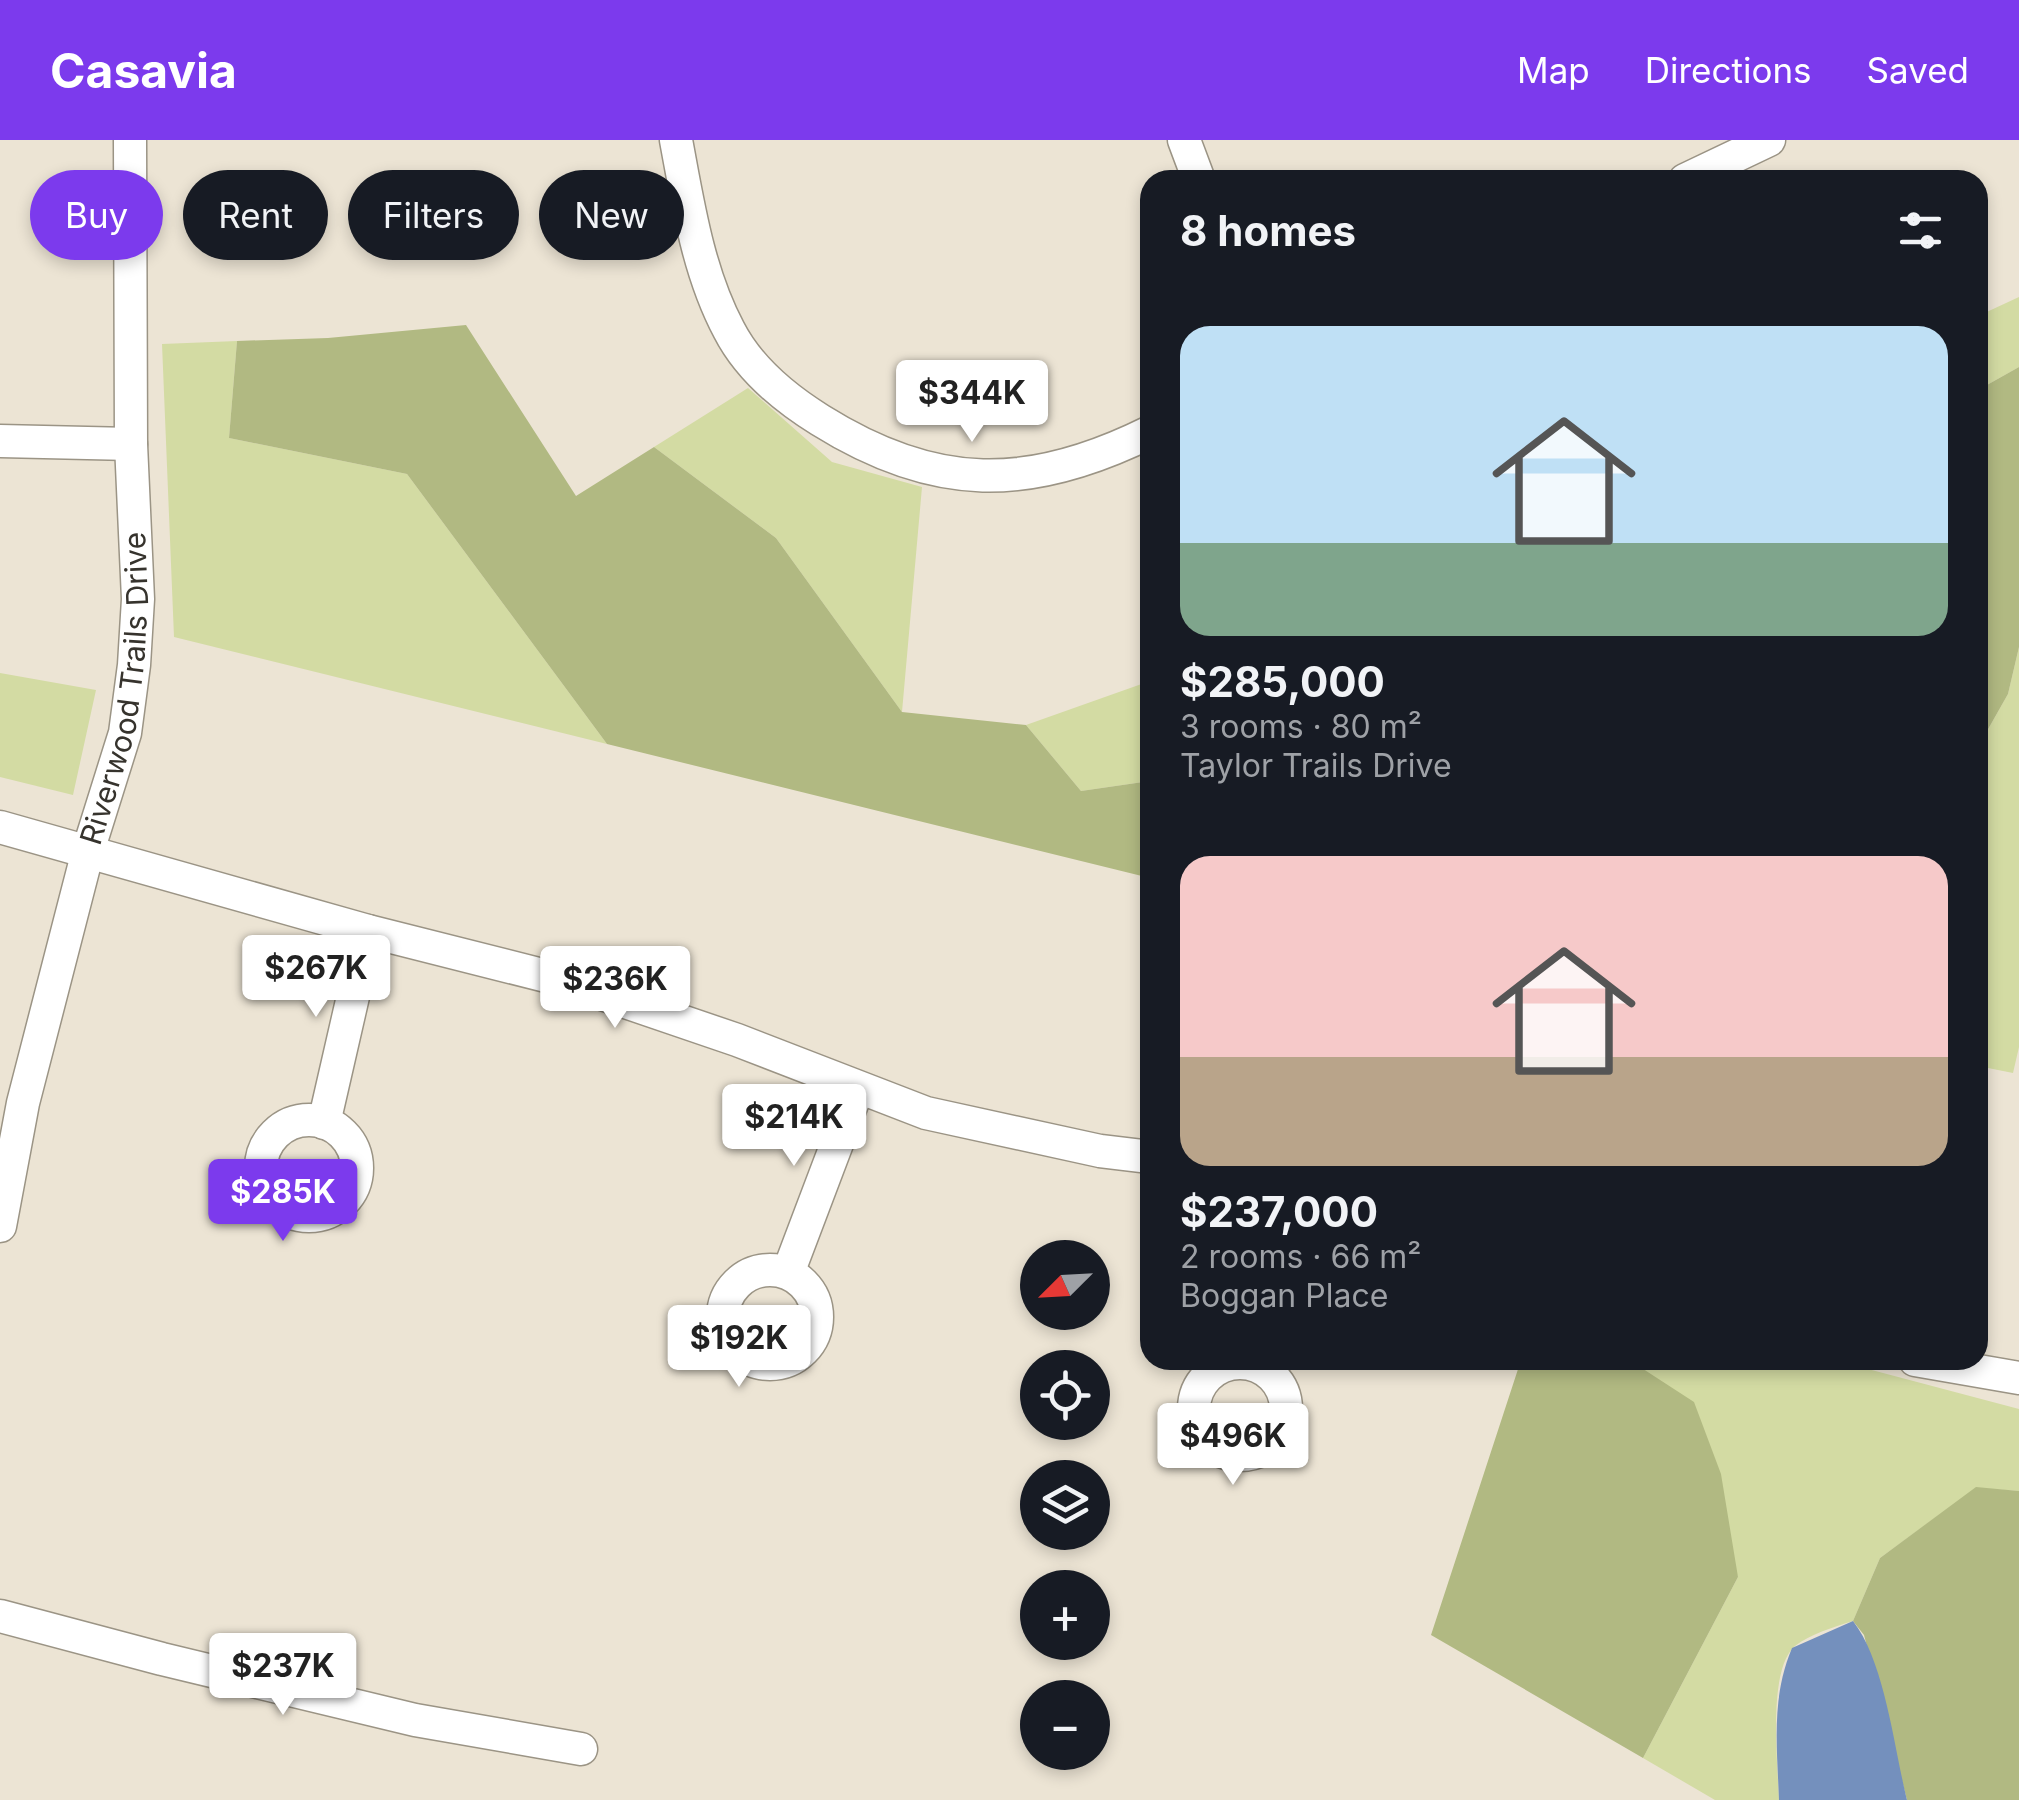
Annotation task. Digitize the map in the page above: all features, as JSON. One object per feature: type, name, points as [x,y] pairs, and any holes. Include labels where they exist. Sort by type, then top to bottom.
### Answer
[{"type":"street","name":"Riverwood Trails Drive","points":[[0,1226],[23,1103],[88,851],[124,734],[134,666],[138,600],[131,444],[130,140]]},
{"type":"street","points":[[676,140],[693,228],[711,291],[730,332],[760,374],[799,407],[849,438],[915,466],[978,478],[1042,472],[1108,453],[1140,437]]},
{"type":"street","points":[[1184,140],[1195,170]]},
{"type":"street","points":[[1706,170],[1769,140]]},
{"type":"street","points":[[0,442],[131,444]]},
{"type":"street","points":[[0,828],[558,979],[736,1040],[926,1113],[1010,1133],[1140,1154]]},
{"type":"street","points":[[324,1122],[368,930]]},
{"type":"street","points":[[788,1273],[858,1088]]},
{"type":"street","points":[[1973,1370],[2019,1378]]},
{"type":"street","points":[[0,1616],[162,1660],[415,1720],[581,1749]]},
{"type":"green space","points":[[2019,297],[2019,367],[1988,384],[1988,311]]},
{"type":"green space","points":[[466,325],[576,496],[654,447],[776,538],[902,712],[1026,725],[1081,791],[1140,782],[1140,876],[607,744],[407,474],[229,438],[237,341],[328,338]]},
{"type":"green space","points":[[237,341],[229,438],[407,474],[607,744],[174,637],[162,344]]},
{"type":"green space","points":[[2019,367],[2019,647],[2008,694],[1988,729],[1988,384]]},
{"type":"green space","points":[[748,388],[832,462],[922,487],[902,712],[776,538],[654,447]]},
{"type":"green space","points":[[2019,647],[2019,1047],[2013,1073],[1988,1068],[1988,729],[2008,694]]},
{"type":"green space","points":[[0,673],[96,690],[73,795],[0,777]]},
{"type":"green space","points":[[1140,685],[1140,782],[1081,791],[1026,725]]},
{"type":"green space","points":[[1518,1370],[1645,1370],[1694,1402],[1721,1474],[1738,1577],[1643,1758],[1431,1635]]},
{"type":"green space","points":[[1639,1370],[1872,1370],[2019,1409],[2019,1491],[1976,1488],[1880,1558],[1853,1621],[1808,1638],[1786,1658],[1777,1696],[1779,1800],[1715,1800],[1643,1758],[1738,1577]]},
{"type":"green space","points":[[1976,1487],[2019,1491],[2019,1800],[1907,1800],[1864,1635],[1853,1621],[1880,1558]]},
{"type":"water","points":[[1853,1621],[1881,1682],[1907,1800],[1779,1800],[1778,1704],[1792,1648]]}]
